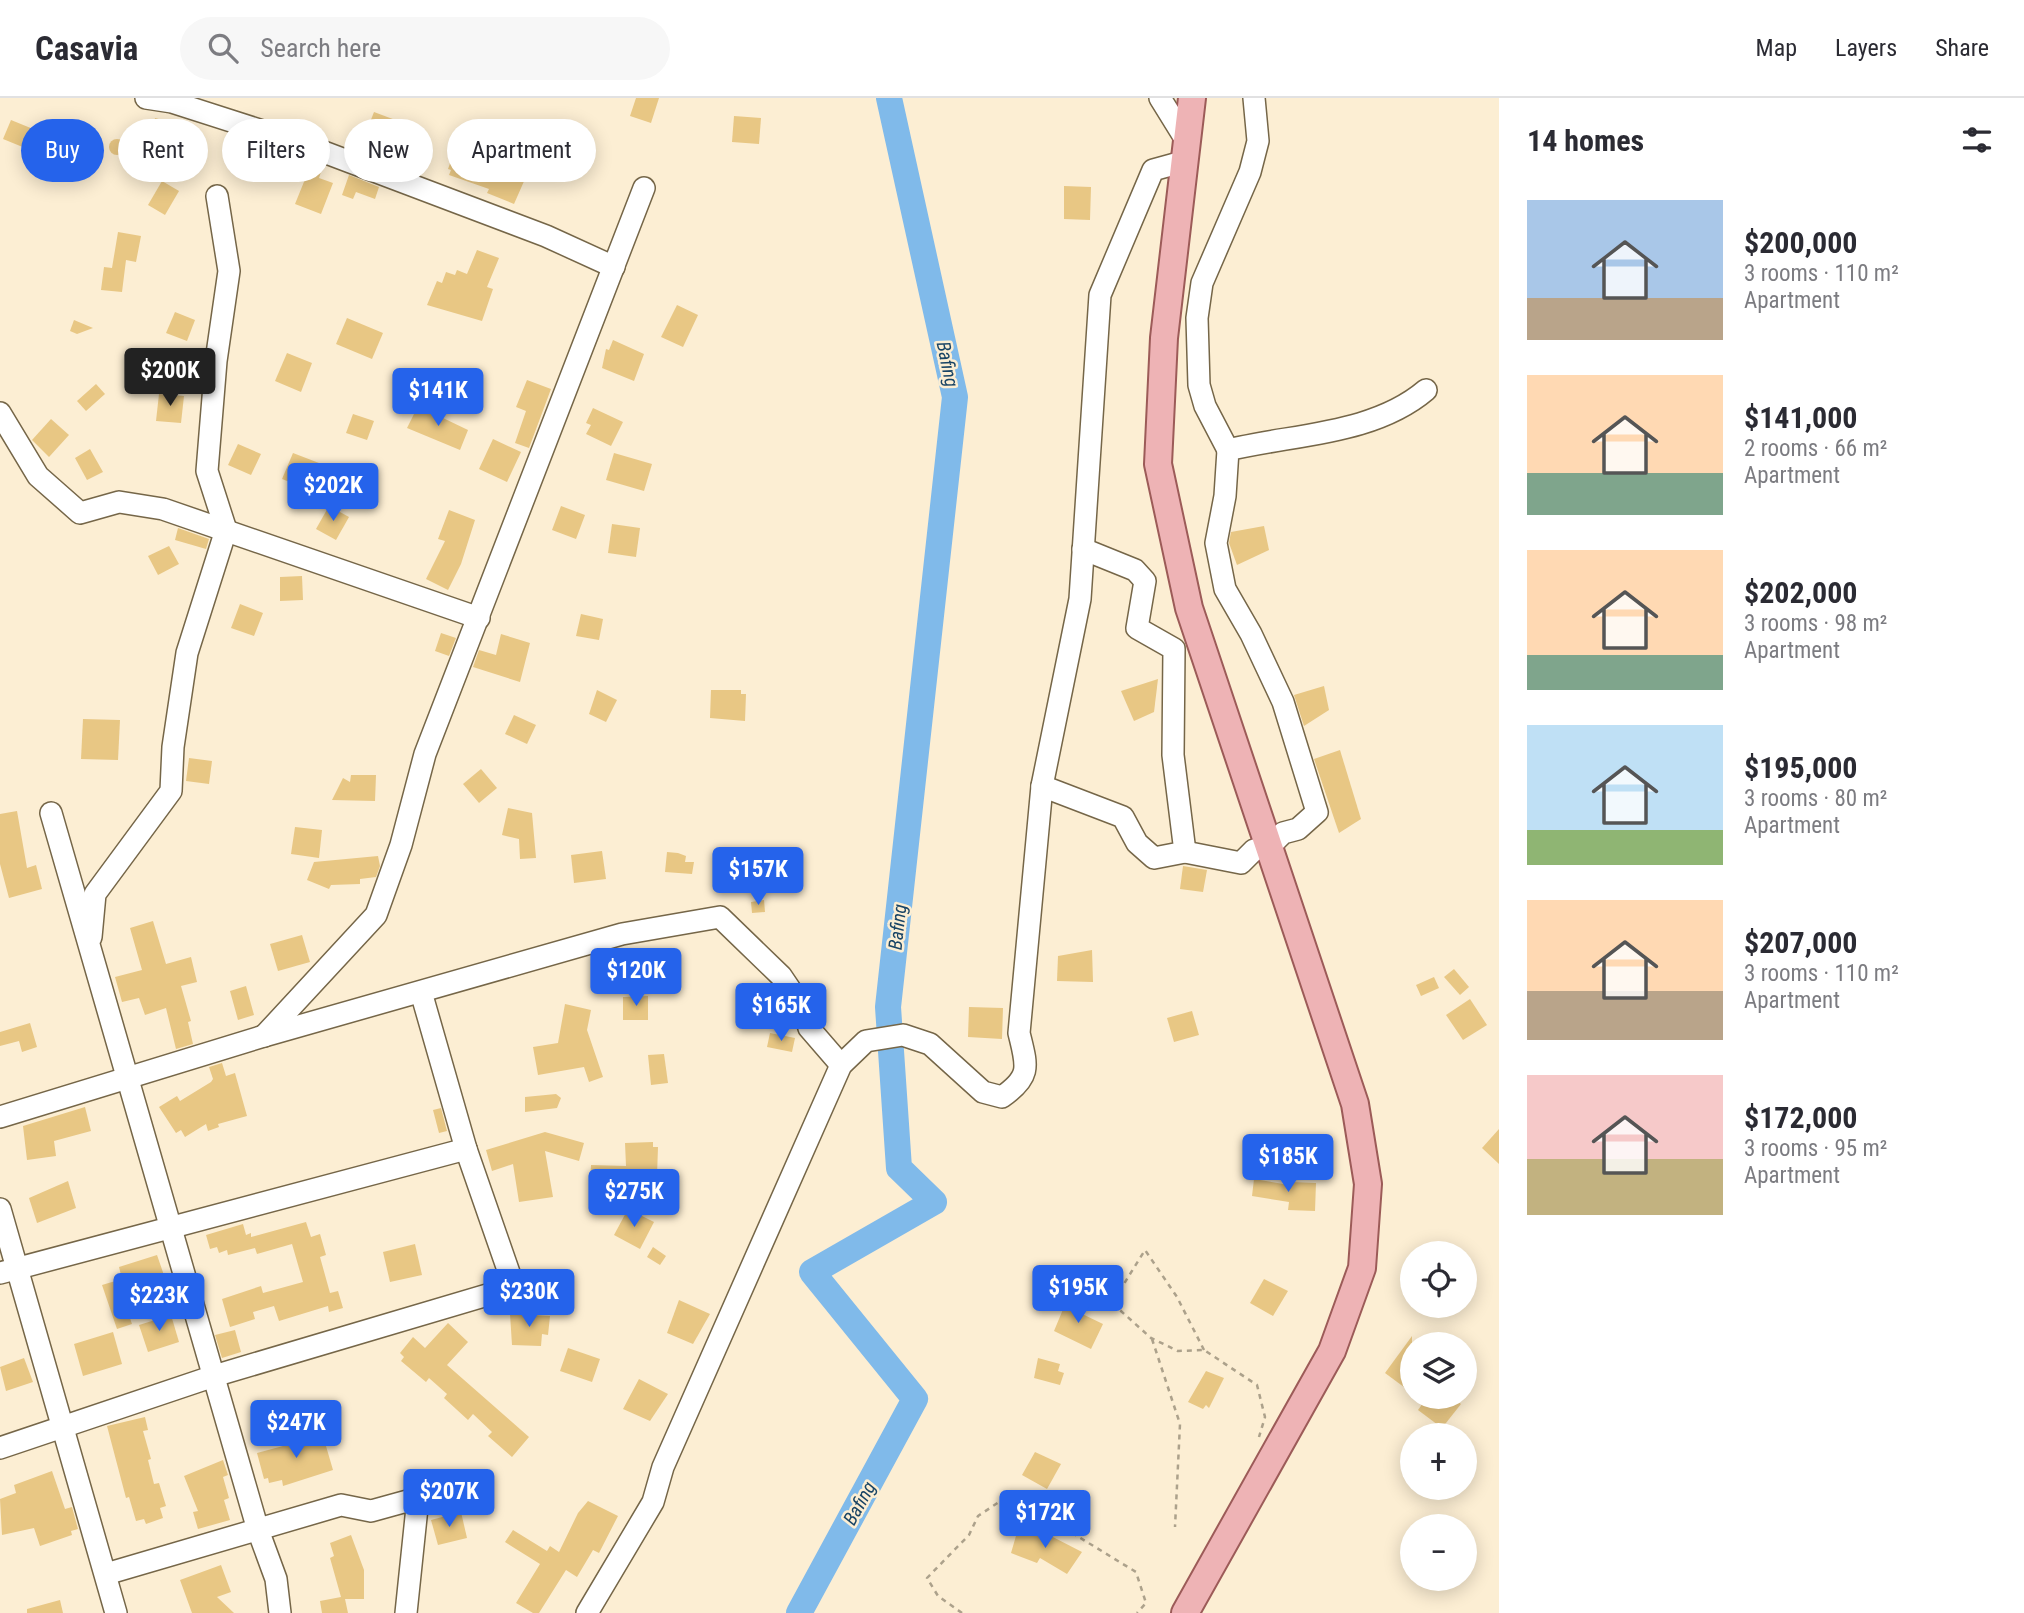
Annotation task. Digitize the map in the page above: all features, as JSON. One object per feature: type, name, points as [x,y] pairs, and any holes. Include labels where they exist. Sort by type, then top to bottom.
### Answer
[{"type":"main road","points":[[1186,1613],[1332,1351],[1362,1268],[1368,1184],[1355,1104],[1189,608],[1158,464],[1164,338],[1192,98]]},
{"type":"street","points":[[146,98],[171,100],[300,143],[546,236],[614,267]]},
{"type":"street","points":[[587,1613],[653,1503],[663,1467],[841,1065],[866,1041],[903,1035],[930,1044],[983,1092],[1002,1097],[1020,1085],[1027,1066],[1019,1033],[1042,786],[1080,599],[1100,295],[1153,170],[1184,151],[1160,98]]},
{"type":"street","points":[[1042,786],[1123,817],[1137,843],[1154,858],[1185,852],[1241,863],[1254,850],[1269,847],[1283,834],[1298,829],[1317,812],[1283,702],[1225,589],[1216,543],[1225,496],[1227,450],[1205,406],[1199,385],[1197,318],[1202,283],[1245,184],[1258,141],[1254,98]]},
{"type":"street","points":[[264,1036],[376,915],[401,845],[425,754],[643,188]]},
{"type":"street","points":[[90,950],[95,894],[171,792],[173,747],[187,653],[226,530],[207,471],[216,361],[229,271],[217,196]]},
{"type":"street","points":[[1227,450],[1375,419],[1410,404],[1426,390]]},
{"type":"street","points":[[0,413],[38,476],[80,513],[119,502],[163,509],[479,618]]},
{"type":"street","points":[[1083,549],[1135,570],[1145,581],[1137,628],[1174,649],[1174,755],[1185,852]]},
{"type":"street","points":[[51,813],[258,1530],[276,1579],[280,1613]]},
{"type":"street","points":[[0,1117],[264,1036],[622,934],[720,917],[781,976],[804,1010],[809,1028],[841,1065]]},
{"type":"street","points":[[0,1448],[214,1376],[514,1287],[466,1149],[421,992]]},
{"type":"street","points":[[8,1270],[466,1149]]},
{"type":"street","points":[[0,1209],[8,1270],[64,1427],[116,1613]]},
{"type":"street","points":[[106,1574],[341,1505],[371,1511],[418,1498],[406,1613]]},
{"type":"path","points":[[1204,1350],[1178,1351],[1151,1338],[1112,1303],[1145,1250],[1177,1297],[1204,1350],[1257,1385],[1265,1417],[1257,1441]]},
{"type":"path","points":[[1151,1338],[1180,1424],[1175,1527]]},
{"type":"path","points":[[962,1613],[938,1596],[926,1578],[970,1535],[978,1516],[999,1502],[1015,1498],[1136,1572],[1146,1603],[1136,1613]]},
{"type":"building","points":[[636,98],[659,98],[651,123],[630,116]]},
{"type":"building","points":[[374,112],[393,119],[371,119]]},
{"type":"building","points":[[734,116],[761,118],[759,144],[732,142]]},
{"type":"building","points":[[11,120],[21,124],[21,146],[3,139]]},
{"type":"building","points":[[117,139],[118,155],[114,155],[109,150],[109,144]]},
{"type":"building","points":[[161,182],[179,191],[165,215],[148,205]]},
{"type":"building","points":[[304,182],[333,183],[321,214],[295,204]]},
{"type":"building","points":[[347,182],[366,182],[379,187],[375,199],[356,192],[353,199],[342,195]]},
{"type":"building","points":[[469,182],[524,182],[514,204],[487,193],[489,189]]},
{"type":"building","points":[[1064,186],[1091,187],[1090,220],[1064,219]]},
{"type":"building","points":[[118,232],[141,236],[136,262],[126,260],[122,292],[101,290],[104,267],[112,268]]},
{"type":"building","points":[[477,250],[499,258],[487,287],[493,289],[482,321],[427,305],[437,281],[442,283],[446,272],[455,275],[457,270],[467,274]]},
{"type":"building","points":[[677,305],[698,315],[683,347],[661,337]]},
{"type":"building","points":[[175,312],[195,320],[187,341],[166,333]]},
{"type":"building","points":[[347,318],[383,333],[372,359],[336,344]]},
{"type":"building","points":[[74,320],[93,328],[77,334],[70,331]]},
{"type":"building","points":[[613,340],[644,354],[634,381],[602,368],[606,349],[609,350]]},
{"type":"building","points":[[287,353],[312,363],[301,392],[275,381]]},
{"type":"building","points":[[179,354],[190,358],[184,373],[173,369]]},
{"type":"building","points":[[527,380],[551,389],[529,448],[515,443],[526,411],[516,407]]},
{"type":"building","points":[[96,384],[105,394],[86,411],[77,401]]},
{"type":"building","points":[[159,394],[184,396],[181,423],[156,421]]},
{"type":"building","points":[[418,406],[468,430],[460,450],[407,428]]},
{"type":"building","points":[[593,408],[623,422],[611,446],[586,434],[591,425],[586,423]]},
{"type":"building","points":[[353,414],[374,421],[367,440],[346,433]]},
{"type":"building","points":[[51,419],[69,435],[49,457],[32,440]]},
{"type":"building","points":[[493,439],[521,452],[507,482],[479,469]]},
{"type":"building","points":[[238,444],[261,454],[251,475],[228,465]]},
{"type":"building","points":[[90,449],[103,472],[87,480],[75,458]]},
{"type":"building","points":[[293,453],[319,463],[308,489],[282,479]]},
{"type":"building","points":[[614,453],[652,464],[644,491],[606,480]]},
{"type":"building","points":[[329,506],[349,517],[336,540],[316,529]]},
{"type":"building","points":[[561,506],[585,515],[576,539],[552,530]]},
{"type":"building","points":[[449,510],[475,520],[461,564],[448,590],[426,579],[445,541],[438,539]]},
{"type":"building","points":[[612,524],[640,528],[636,557],[608,553]]},
{"type":"building","points":[[1264,526],[1269,550],[1237,565],[1229,543],[1231,532]]},
{"type":"building","points":[[178,528],[209,539],[206,549],[175,540]]},
{"type":"building","points":[[169,546],[179,564],[158,575],[148,556]]},
{"type":"building","points":[[302,576],[303,600],[280,601],[280,577]]},
{"type":"building","points":[[240,604],[263,613],[254,636],[231,628]]},
{"type":"building","points":[[581,614],[603,619],[599,640],[576,636]]},
{"type":"building","points":[[441,633],[456,638],[449,656],[435,651]]},
{"type":"building","points":[[501,634],[530,643],[520,682],[473,667],[479,650],[496,655]]},
{"type":"building","points":[[1158,679],[1154,712],[1134,721],[1121,691]]},
{"type":"building","points":[[1324,686],[1329,710],[1304,726],[1294,695]]},
{"type":"building","points":[[597,690],[617,700],[606,722],[589,714]]},
{"type":"building","points":[[711,690],[741,690],[741,694],[746,694],[745,721],[710,718]]},
{"type":"building","points":[[514,715],[536,725],[527,744],[505,734]]},
{"type":"building","points":[[83,719],[120,720],[118,760],[81,759]]},
{"type":"building","points":[[1340,750],[1361,819],[1339,833],[1314,759]]},
{"type":"building","points":[[189,758],[212,761],[209,784],[186,781]]},
{"type":"building","points":[[481,769],[497,788],[479,803],[463,784]]},
{"type":"building","points":[[351,775],[376,775],[375,801],[332,800],[343,778],[350,782]]},
{"type":"building","points":[[508,808],[532,813],[536,858],[520,859],[519,839],[502,835]]},
{"type":"building","points":[[17,811],[27,868],[36,865],[42,889],[9,898],[0,864],[0,814]]},
{"type":"building","points":[[295,827],[322,830],[319,858],[291,854]]},
{"type":"building","points":[[602,851],[606,879],[574,883],[571,855]]},
{"type":"building","points":[[667,852],[686,856],[685,862],[694,862],[692,874],[665,872]]},
{"type":"building","points":[[378,856],[380,866],[376,877],[360,879],[360,884],[331,885],[329,889],[307,880],[314,862]]},
{"type":"building","points":[[1183,866],[1207,870],[1203,892],[1180,889]]},
{"type":"building","points":[[764,900],[765,912],[752,913],[751,902]]},
{"type":"building","points":[[153,921],[166,964],[191,957],[197,982],[181,986],[191,1021],[188,1022],[193,1044],[176,1049],[166,1008],[145,1015],[139,998],[122,1002],[115,977],[142,970],[130,928]]},
{"type":"building","points":[[302,935],[310,962],[278,971],[270,944]]},
{"type":"building","points":[[1092,950],[1093,982],[1057,981],[1058,956]]},
{"type":"building","points":[[1454,969],[1469,987],[1460,995],[1444,977]]},
{"type":"building","points":[[1434,977],[1439,988],[1421,996],[1416,985]]},
{"type":"building","points":[[246,986],[254,1015],[238,1020],[230,991]]},
{"type":"building","points":[[648,996],[648,1020],[623,1020],[623,997]]},
{"type":"building","points":[[1470,999],[1487,1025],[1463,1040],[1446,1015]]},
{"type":"building","points":[[565,1004],[591,1010],[587,1030],[603,1077],[589,1082],[584,1067],[538,1075],[533,1047],[558,1043]]},
{"type":"building","points":[[969,1007],[1003,1008],[1002,1039],[968,1037]]},
{"type":"building","points":[[1192,1011],[1199,1035],[1174,1042],[1167,1018]]},
{"type":"building","points":[[30,1023],[37,1047],[22,1052],[19,1041],[0,1046],[0,1032]]},
{"type":"building","points":[[770,1033],[795,1038],[792,1052],[767,1047]]},
{"type":"building","points":[[664,1054],[668,1083],[651,1085],[648,1055]]},
{"type":"building","points":[[222,1063],[226,1076],[235,1073],[247,1116],[218,1124],[219,1127],[208,1131],[206,1124],[185,1137],[181,1130],[176,1133],[159,1107],[177,1096],[180,1101],[211,1082],[213,1079],[209,1067]]},
{"type":"building","points":[[556,1094],[561,1098],[557,1108],[525,1112],[525,1097]]},
{"type":"building","points":[[85,1107],[91,1131],[54,1141],[56,1156],[27,1160],[23,1126]]},
{"type":"building","points":[[441,1108],[447,1131],[439,1133],[433,1110]]},
{"type":"building","points":[[1499,1129],[1499,1164],[1482,1148]]},
{"type":"building","points":[[545,1132],[584,1143],[579,1161],[545,1151],[553,1197],[519,1202],[513,1164],[492,1171],[486,1150]]},
{"type":"building","points":[[653,1142],[653,1147],[658,1147],[657,1176],[621,1178],[620,1201],[589,1200],[591,1165],[626,1166],[625,1143]]},
{"type":"building","points":[[1254,1179],[1289,1185],[1290,1182],[1316,1183],[1315,1211],[1288,1210],[1289,1202],[1252,1196]]},
{"type":"building","points":[[68,1181],[76,1208],[37,1223],[29,1198]]},
{"type":"building","points":[[628,1209],[654,1222],[640,1249],[614,1235]]},
{"type":"building","points":[[306,1222],[311,1237],[320,1234],[326,1255],[320,1257],[330,1293],[338,1291],[343,1308],[329,1312],[328,1306],[279,1321],[274,1306],[253,1312],[255,1319],[230,1327],[222,1299],[261,1286],[263,1293],[303,1282],[292,1244],[257,1254],[255,1248],[228,1255],[227,1250],[219,1253],[217,1247],[210,1249],[206,1235],[243,1224],[246,1235],[251,1233],[251,1237]]},
{"type":"building","points":[[415,1244],[422,1275],[390,1282],[383,1252]]},
{"type":"building","points":[[653,1247],[666,1256],[660,1265],[647,1257]]},
{"type":"building","points":[[157,1255],[167,1284],[123,1298],[132,1324],[117,1329],[102,1285],[122,1279],[119,1267]]},
{"type":"building","points":[[1264,1279],[1288,1291],[1273,1316],[1250,1303]]},
{"type":"building","points":[[1069,1295],[1080,1299],[1076,1311],[1103,1324],[1091,1349],[1054,1331]]},
{"type":"building","points":[[679,1300],[710,1314],[693,1344],[667,1333]]},
{"type":"building","points":[[510,1314],[550,1316],[548,1335],[542,1334],[541,1346],[512,1345]]},
{"type":"building","points":[[171,1315],[179,1342],[148,1352],[139,1325]]},
{"type":"building","points":[[448,1323],[468,1342],[447,1365],[529,1437],[512,1457],[488,1436],[492,1432],[473,1414],[468,1420],[444,1398],[447,1394],[429,1378],[426,1382],[401,1361],[404,1357],[400,1353],[413,1337],[425,1348]]},
{"type":"building","points":[[235,1330],[241,1352],[222,1358],[215,1335]]},
{"type":"building","points":[[113,1332],[122,1364],[83,1376],[74,1344]]},
{"type":"building","points":[[568,1348],[600,1359],[592,1382],[560,1371]]},
{"type":"building","points":[[1400,1352],[1400,1384],[1385,1373]]},
{"type":"building","points":[[24,1358],[33,1382],[6,1391],[0,1367]]},
{"type":"building","points":[[1038,1358],[1060,1364],[1058,1371],[1064,1373],[1060,1385],[1034,1378]]},
{"type":"building","points":[[1206,1371],[1224,1378],[1209,1408],[1206,1405],[1203,1409],[1188,1402]]},
{"type":"building","points":[[639,1379],[668,1394],[650,1421],[623,1409]]},
{"type":"building","points":[[1457,1409],[1446,1423],[1435,1423],[1418,1410]]},
{"type":"building","points":[[145,1417],[148,1430],[143,1431],[151,1459],[148,1460],[154,1484],[159,1483],[166,1506],[160,1508],[163,1518],[146,1524],[144,1519],[136,1521],[129,1497],[126,1498],[107,1426]]},
{"type":"building","points":[[321,1429],[333,1470],[283,1486],[282,1480],[269,1483],[268,1478],[264,1479],[257,1453],[309,1439],[307,1432]]},
{"type":"building","points":[[1035,1452],[1061,1464],[1047,1489],[1022,1475]]},
{"type":"building","points":[[223,1460],[228,1475],[223,1477],[229,1498],[224,1500],[230,1520],[198,1529],[193,1512],[198,1511],[184,1476]]},
{"type":"building","points":[[52,1471],[65,1509],[72,1507],[78,1529],[71,1531],[72,1535],[40,1546],[34,1528],[2,1535],[0,1499],[16,1493],[14,1485]]},
{"type":"building","points":[[588,1501],[618,1516],[599,1553],[593,1550],[577,1577],[566,1570],[539,1613],[533,1613],[516,1603],[540,1564],[505,1542],[513,1530],[547,1551],[550,1546],[559,1552],[578,1513]]},
{"type":"building","points":[[461,1512],[467,1538],[438,1545],[431,1520]]},
{"type":"building","points":[[1018,1529],[1049,1535],[1082,1552],[1067,1574],[1040,1558],[1037,1563],[1011,1553]]},
{"type":"building","points":[[351,1535],[364,1570],[364,1599],[345,1599],[348,1613],[322,1613],[320,1601],[341,1597],[330,1558],[334,1556],[330,1543]]},
{"type":"building","points":[[221,1565],[231,1592],[217,1597],[234,1613],[192,1613],[180,1580]]},
{"type":"building","points":[[60,1600],[63,1613],[27,1613],[27,1609]]},
{"type":"waterway","name":"Bafing","points":[[799,1613],[915,1399],[812,1272],[934,1202],[899,1168],[888,1007],[955,397],[889,98]]}]
